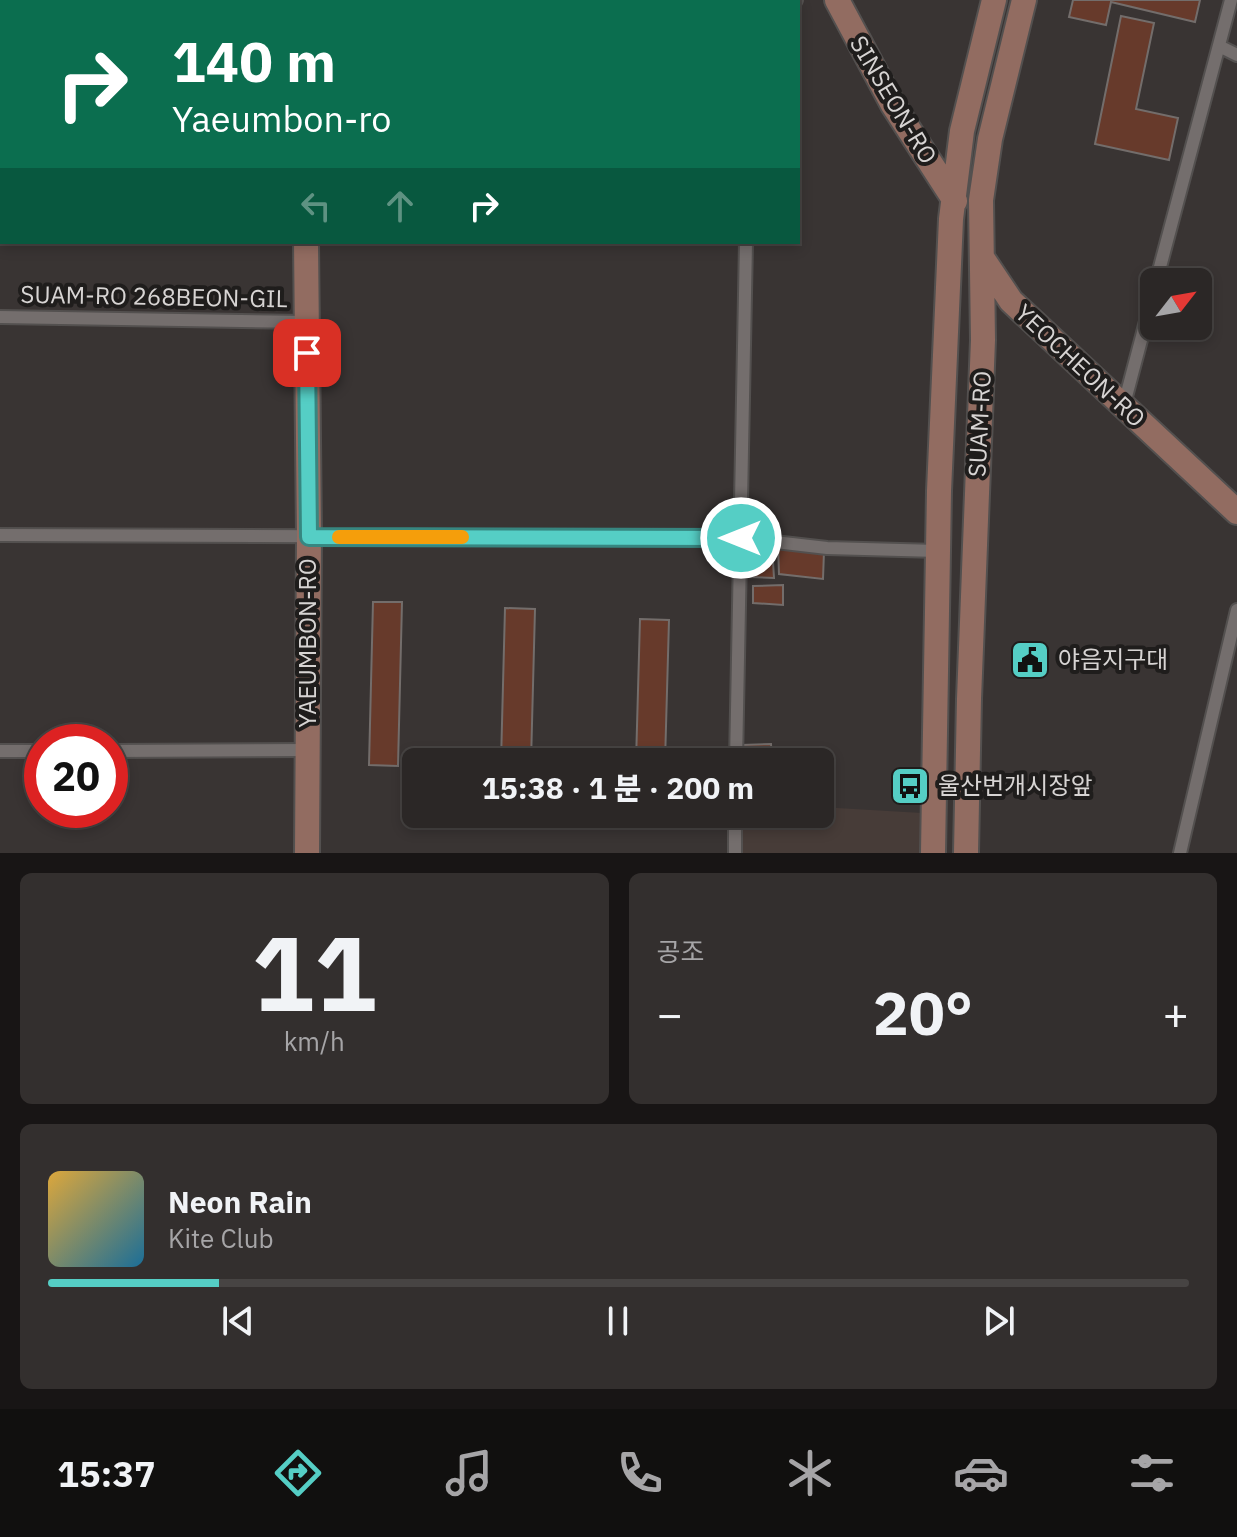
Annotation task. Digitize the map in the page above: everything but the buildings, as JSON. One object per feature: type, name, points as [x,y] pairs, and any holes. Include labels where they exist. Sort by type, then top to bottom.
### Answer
[{"type":"main road","name":"SINSEON-RO","points":[[837,0],[893,105],[953,198]]},
{"type":"main road","name":"SUAM-RO","points":[[933,853],[944,338],[953,198],[962,131],[994,0]]},
{"type":"main road","name":"SUAM-RO","points":[[966,853],[983,340],[983,175],[1024,0]]},
{"type":"main road","name":"YEOCHEON-RO","points":[[953,198],[990,273],[1011,301],[1237,512]]},
{"type":"main road","name":"YAEUMBON-RO","points":[[306,244],[309,537],[307,853]]},
{"type":"lane","points":[[1160,268],[1231,0]]},
{"type":"lane","points":[[1219,46],[1237,55]]},
{"type":"lane","points":[[736,748],[746,244]]},
{"type":"lane","name":"SUAM-RO 268BEON-GIL","points":[[0,317],[306,322]]},
{"type":"lane","points":[[1123,408],[1141,340]]},
{"type":"lane","points":[[0,535],[741,538],[827,548],[938,551]]},
{"type":"lane","points":[[1180,853],[1237,610]]},
{"type":"lane","points":[[128,751],[308,750]]},
{"type":"lane","points":[[0,751],[24,751]]},
{"type":"lane","points":[[735,828],[735,853]]},
{"type":"shaded area","points":[[834,808],[922,813],[919,853],[735,853],[735,828],[834,828]]},
{"type":"slow traffic","points":[[339,537],[462,537]]},
{"type":"place","name":"야음지구대","points":[[1030,660]]},
{"type":"place","name":"울산번개시장앞","points":[[910,786]]},
{"type":"route","points":[[307,353],[309,537],[741,538]]}]
